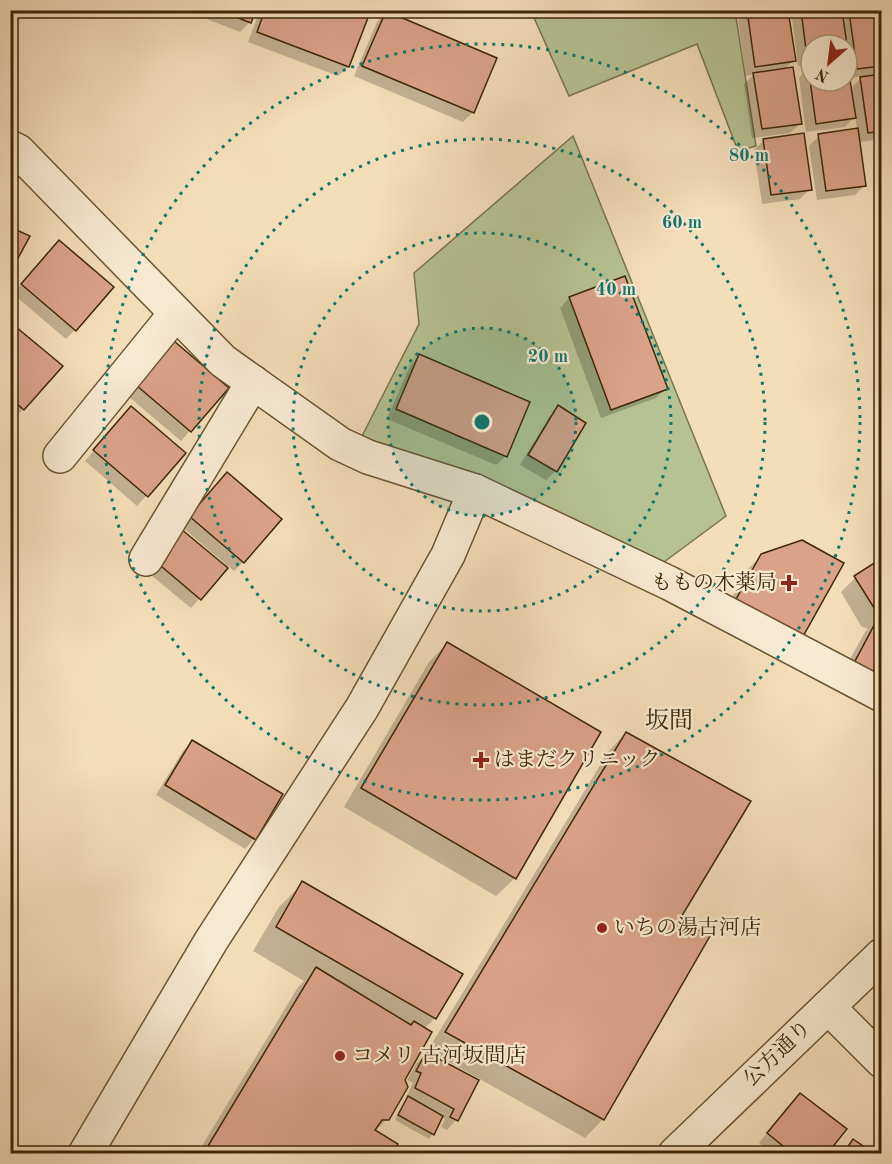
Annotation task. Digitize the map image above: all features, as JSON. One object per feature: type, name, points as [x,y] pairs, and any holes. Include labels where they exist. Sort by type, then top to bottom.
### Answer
[{"type":"street","points":[[10,147],[18,151],[223,361],[340,444],[368,457],[475,491],[669,583],[882,695]]},
{"type":"street","points":[[60,456],[176,313]]},
{"type":"street","points":[[146,559],[253,382]]},
{"type":"street","points":[[85,1154],[211,940],[362,708],[448,555],[475,491]]},
{"type":"street","name":"公方通り","points":[[675,1154],[882,955]]},
{"type":"street","points":[[828,1007],[882,1061]]},
{"type":"green space","points":[[531,11],[735,11],[756,146],[738,151],[697,44],[569,96]]},
{"type":"green space","points":[[573,136],[726,516],[660,565],[359,442],[419,324],[414,273]]},
{"type":"building","points":[[218,10],[256,10],[251,23]]},
{"type":"building","points":[[265,10],[371,10],[349,67],[257,32]]},
{"type":"building","points":[[747,10],[788,10],[796,61],[755,67]]},
{"type":"building","points":[[801,10],[842,10],[845,33],[804,33]]},
{"type":"building","points":[[882,10],[882,66],[859,69],[859,33],[852,33],[849,12]]},
{"type":"building","points":[[386,11],[497,58],[474,113],[362,66]]},
{"type":"building","points":[[793,67],[802,124],[762,129],[753,73]]},
{"type":"building","points":[[882,74],[882,131],[868,133],[860,77]]},
{"type":"building","points":[[812,93],[852,93],[856,118],[816,124]]},
{"type":"building","points":[[858,128],[866,186],[826,191],[818,134]]},
{"type":"building","points":[[804,133],[812,190],[771,195],[763,139]]},
{"type":"building","points":[[10,227],[30,236],[10,273]]},
{"type":"building","points":[[59,240],[114,287],[76,331],[21,284]]},
{"type":"building","points":[[625,276],[668,389],[611,410],[569,297]]},
{"type":"building","points":[[10,322],[63,366],[24,410],[10,398]]},
{"type":"building","points":[[174,341],[229,388],[191,432],[136,385]]},
{"type":"building","points":[[419,354],[530,402],[507,457],[396,409]]},
{"type":"building","points":[[558,405],[586,423],[557,472],[528,455]]},
{"type":"building","points":[[131,406],[186,453],[148,497],[93,450]]},
{"type":"building","points":[[227,472],[282,519],[244,563],[189,516]]},
{"type":"building","points":[[181,529],[228,568],[201,600],[155,561]]},
{"type":"building","name":"ももの木薬局","points":[[802,540],[844,563],[801,640],[734,603],[761,554]]},
{"type":"building","points":[[882,558],[882,615],[876,611],[854,576]]},
{"type":"building","points":[[879,616],[882,617],[882,678],[854,663]]},
{"type":"building","name":"はまだクリニック","points":[[447,642],[601,732],[516,879],[361,788]]},
{"type":"building","name":"いちの湯古河店","points":[[626,732],[751,801],[680,919],[710,936],[604,1120],[445,1032]]},
{"type":"building","points":[[192,740],[283,794],[256,840],[165,785]]},
{"type":"building","points":[[302,881],[463,974],[436,1019],[276,927]]},
{"type":"building","name":"コメリ 古河坂間店","points":[[316,967],[411,1025],[414,1021],[432,1032],[405,1080],[408,1087],[389,1120],[382,1120],[375,1130],[398,1144],[393,1154],[221,1154],[208,1146]]},
{"type":"building","points":[[426,1052],[479,1080],[458,1121],[450,1117],[454,1109],[415,1088],[421,1073],[416,1071]]},
{"type":"building","points":[[800,1093],[847,1129],[827,1154],[793,1154],[767,1133]]},
{"type":"building","points":[[408,1096],[443,1116],[434,1135],[398,1115]]},
{"type":"building","points":[[853,1139],[875,1154],[843,1154]]},
{"type":"place","name":"ももの木薬局","points":[[789,583]]},
{"type":"place","name":"はまだクリニック","points":[[481,760]]},
{"type":"place","name":"いちの湯古河店","points":[[602,928]]},
{"type":"place","name":"コメリ 古河坂間店","points":[[340,1056]]},
{"type":"district","name":"坂間","points":[[669,722]]}]
